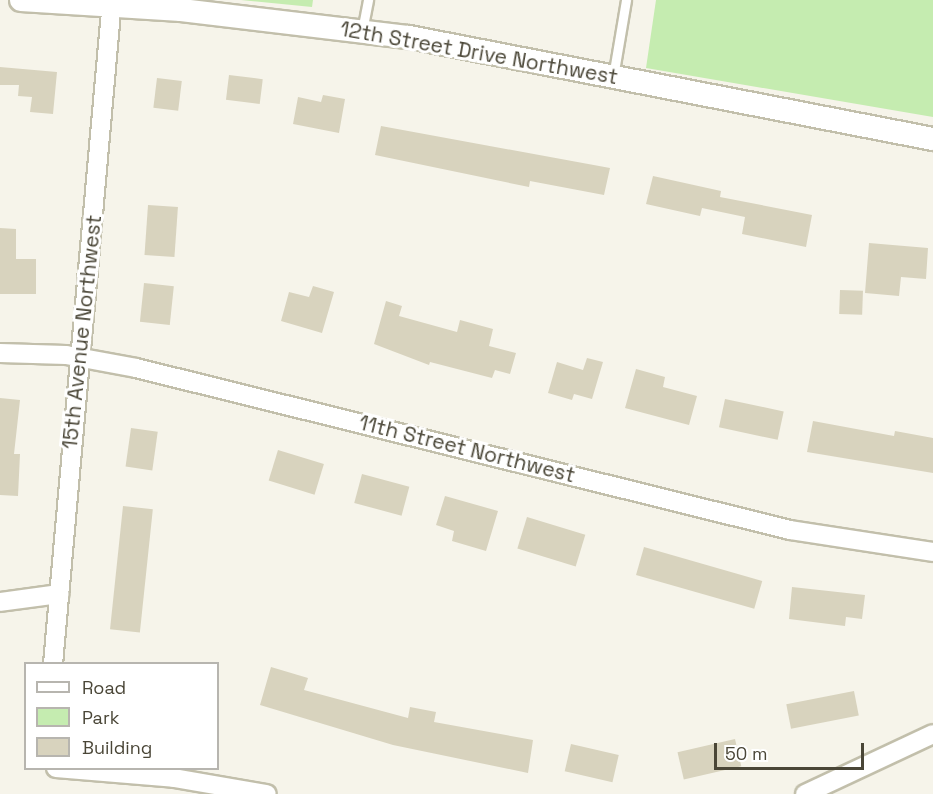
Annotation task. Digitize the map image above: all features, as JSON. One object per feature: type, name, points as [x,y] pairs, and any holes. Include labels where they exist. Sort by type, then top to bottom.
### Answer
[{"type":"street","name":"12th Street Drive Northwest","points":[[21,0],[112,3],[280,20],[362,31],[933,139]]},
{"type":"street","name":"15th Avenue Northwest","points":[[53,662],[112,3]]},
{"type":"street","name":"11th Street Northwest","points":[[0,353],[79,358],[265,398],[790,530],[933,552]]},
{"type":"street","points":[[0,602],[58,594]]},
{"type":"street","points":[[806,794],[933,734]]},
{"type":"street","points":[[82,770],[174,777],[267,794]]},
{"type":"lane","points":[[362,31],[368,0]]},
{"type":"lane","points":[[613,77],[626,0]]},
{"type":"green space","points":[[241,0],[313,0],[312,7]]},
{"type":"green space","points":[[656,0],[933,0],[933,117],[646,68]]},
{"type":"building","points":[[0,67],[57,72],[53,114],[30,112],[32,97],[18,96],[19,85],[0,85]]},
{"type":"building","points":[[229,75],[263,79],[260,104],[226,100]]},
{"type":"building","points":[[157,78],[182,81],[178,111],[153,108]]},
{"type":"building","points":[[323,95],[345,99],[339,133],[293,124],[298,97],[321,102]]},
{"type":"building","points":[[381,126],[610,168],[604,195],[530,181],[529,187],[375,155]]},
{"type":"building","points":[[653,176],[721,191],[720,197],[812,215],[806,247],[742,234],[745,217],[702,208],[700,216],[646,204]]},
{"type":"building","points":[[148,205],[178,207],[174,257],[145,255]]},
{"type":"building","points":[[0,228],[16,229],[16,259],[36,259],[36,294],[0,294]]},
{"type":"building","points":[[869,243],[928,248],[926,279],[901,277],[899,296],[865,293]]},
{"type":"building","points":[[144,283],[174,286],[170,325],[140,322]]},
{"type":"building","points":[[313,286],[334,292],[322,333],[281,321],[289,292],[309,297]]},
{"type":"building","points":[[840,290],[863,291],[862,315],[839,314]]},
{"type":"building","points":[[386,301],[402,306],[399,316],[457,332],[460,320],[493,329],[489,346],[516,353],[510,374],[495,370],[492,378],[430,362],[429,365],[374,344]]},
{"type":"building","points":[[587,358],[603,362],[592,399],[574,394],[572,400],[548,393],[557,362],[583,370]]},
{"type":"building","points":[[636,369],[665,377],[663,387],[697,396],[689,425],[625,408]]},
{"type":"building","points":[[0,398],[20,400],[14,454],[20,454],[18,496],[0,495]]},
{"type":"building","points":[[725,399],[784,411],[778,440],[719,427]]},
{"type":"building","points":[[813,421],[894,436],[895,431],[933,438],[933,473],[807,452]]},
{"type":"building","points":[[131,428],[158,432],[152,470],[126,467]]},
{"type":"building","points":[[278,450],[324,464],[315,495],[269,481]]},
{"type":"building","points":[[362,474],[409,487],[402,516],[354,503]]},
{"type":"building","points":[[445,496],[498,511],[486,551],[452,541],[454,531],[436,525]]},
{"type":"building","points":[[123,506],[153,509],[140,632],[110,629]]},
{"type":"building","points":[[527,517],[585,535],[576,566],[517,549]]},
{"type":"building","points":[[644,547],[762,581],[754,609],[636,575]]},
{"type":"building","points":[[792,587],[865,595],[862,619],[846,617],[845,626],[789,619]]},
{"type":"building","points":[[271,667],[308,678],[304,690],[408,718],[410,707],[436,712],[434,722],[533,740],[528,773],[393,745],[260,705]]},
{"type":"building","points":[[854,691],[859,716],[791,729],[786,704]]},
{"type":"building","points":[[735,739],[741,766],[684,780],[678,752]]},
{"type":"building","points":[[571,744],[619,755],[612,782],[565,771]]}]
